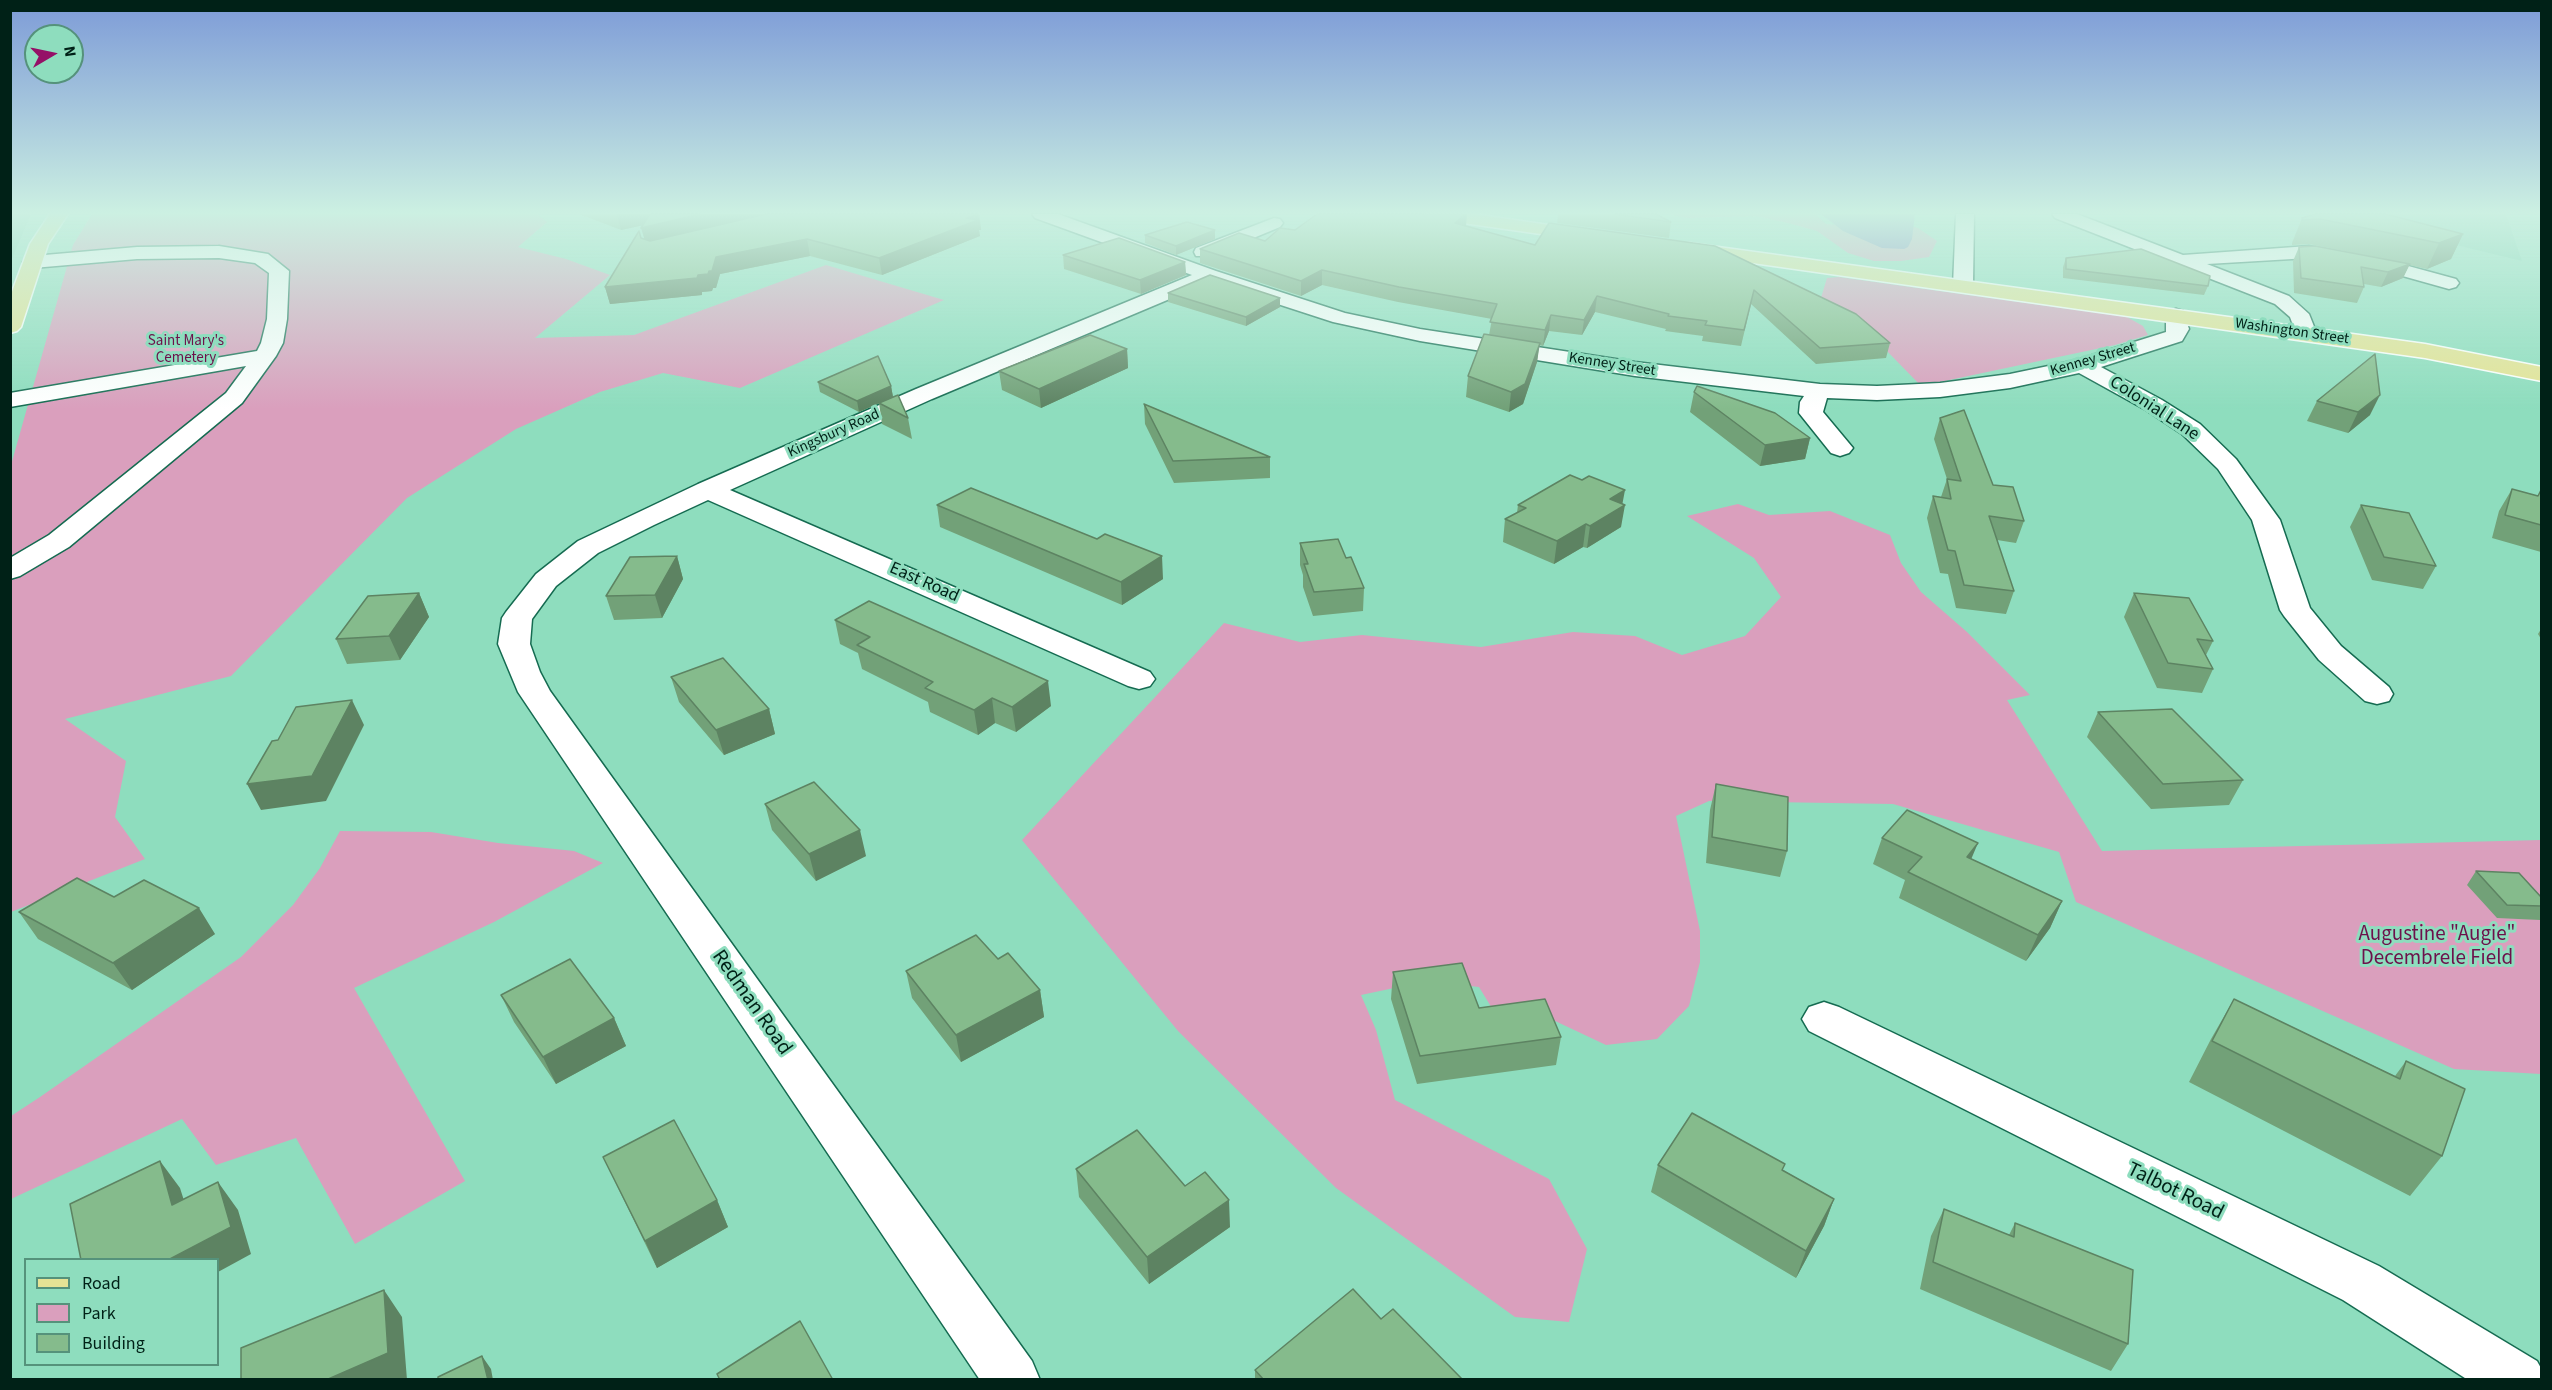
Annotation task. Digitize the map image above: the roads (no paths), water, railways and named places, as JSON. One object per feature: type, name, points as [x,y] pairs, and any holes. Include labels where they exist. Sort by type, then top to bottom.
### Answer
[{"type":"main road","points":[[10,327],[27,279]]},
{"type":"main road","name":"Washington Street","points":[[1911,279],[2425,351],[2541,374]]},
{"type":"street","points":[[10,570],[59,541],[234,398],[272,343],[277,319],[279,279]]},
{"type":"street","name":"Kingsbury Road","points":[[517,618],[546,580],[588,547],[707,490],[924,394],[1197,279]]},
{"type":"street","name":"Kenney Street","points":[[1223,279],[1340,318],[1420,335],[1658,372],[1820,391],[1877,393],[1941,390],[2010,381],[2082,366],[2174,336],[2178,329],[2176,315]]},
{"type":"street","points":[[1963,279],[1963,286]]},
{"type":"street","points":[[2226,279],[2282,300],[2299,314],[2306,334]]},
{"type":"street","points":[[2434,279],[2449,283]]},
{"type":"street","points":[[10,400],[265,356]]},
{"type":"street","name":"Colonial Lane","points":[[2082,366],[2154,405],[2191,429],[2227,464],[2265,520],[2295,610],[2330,653],[2377,694]]},
{"type":"street","points":[[1820,391],[1812,402],[1811,413],[1840,448]]},
{"type":"street","name":"East Road","points":[[707,490],[1139,679]]},
{"type":"street","name":"Redman Road","points":[[517,618],[514,644],[534,692],[1013,1380]]},
{"type":"street","name":"Talbot Road","points":[[1824,1019],[2361,1283],[2518,1380]]},
{"type":"park label","name":"Saint Mary's Cemetery","points":[[186,350]]},
{"type":"park label","name":"Augustine \"Augie\" Decembrele Field","points":[[2437,947]]}]
